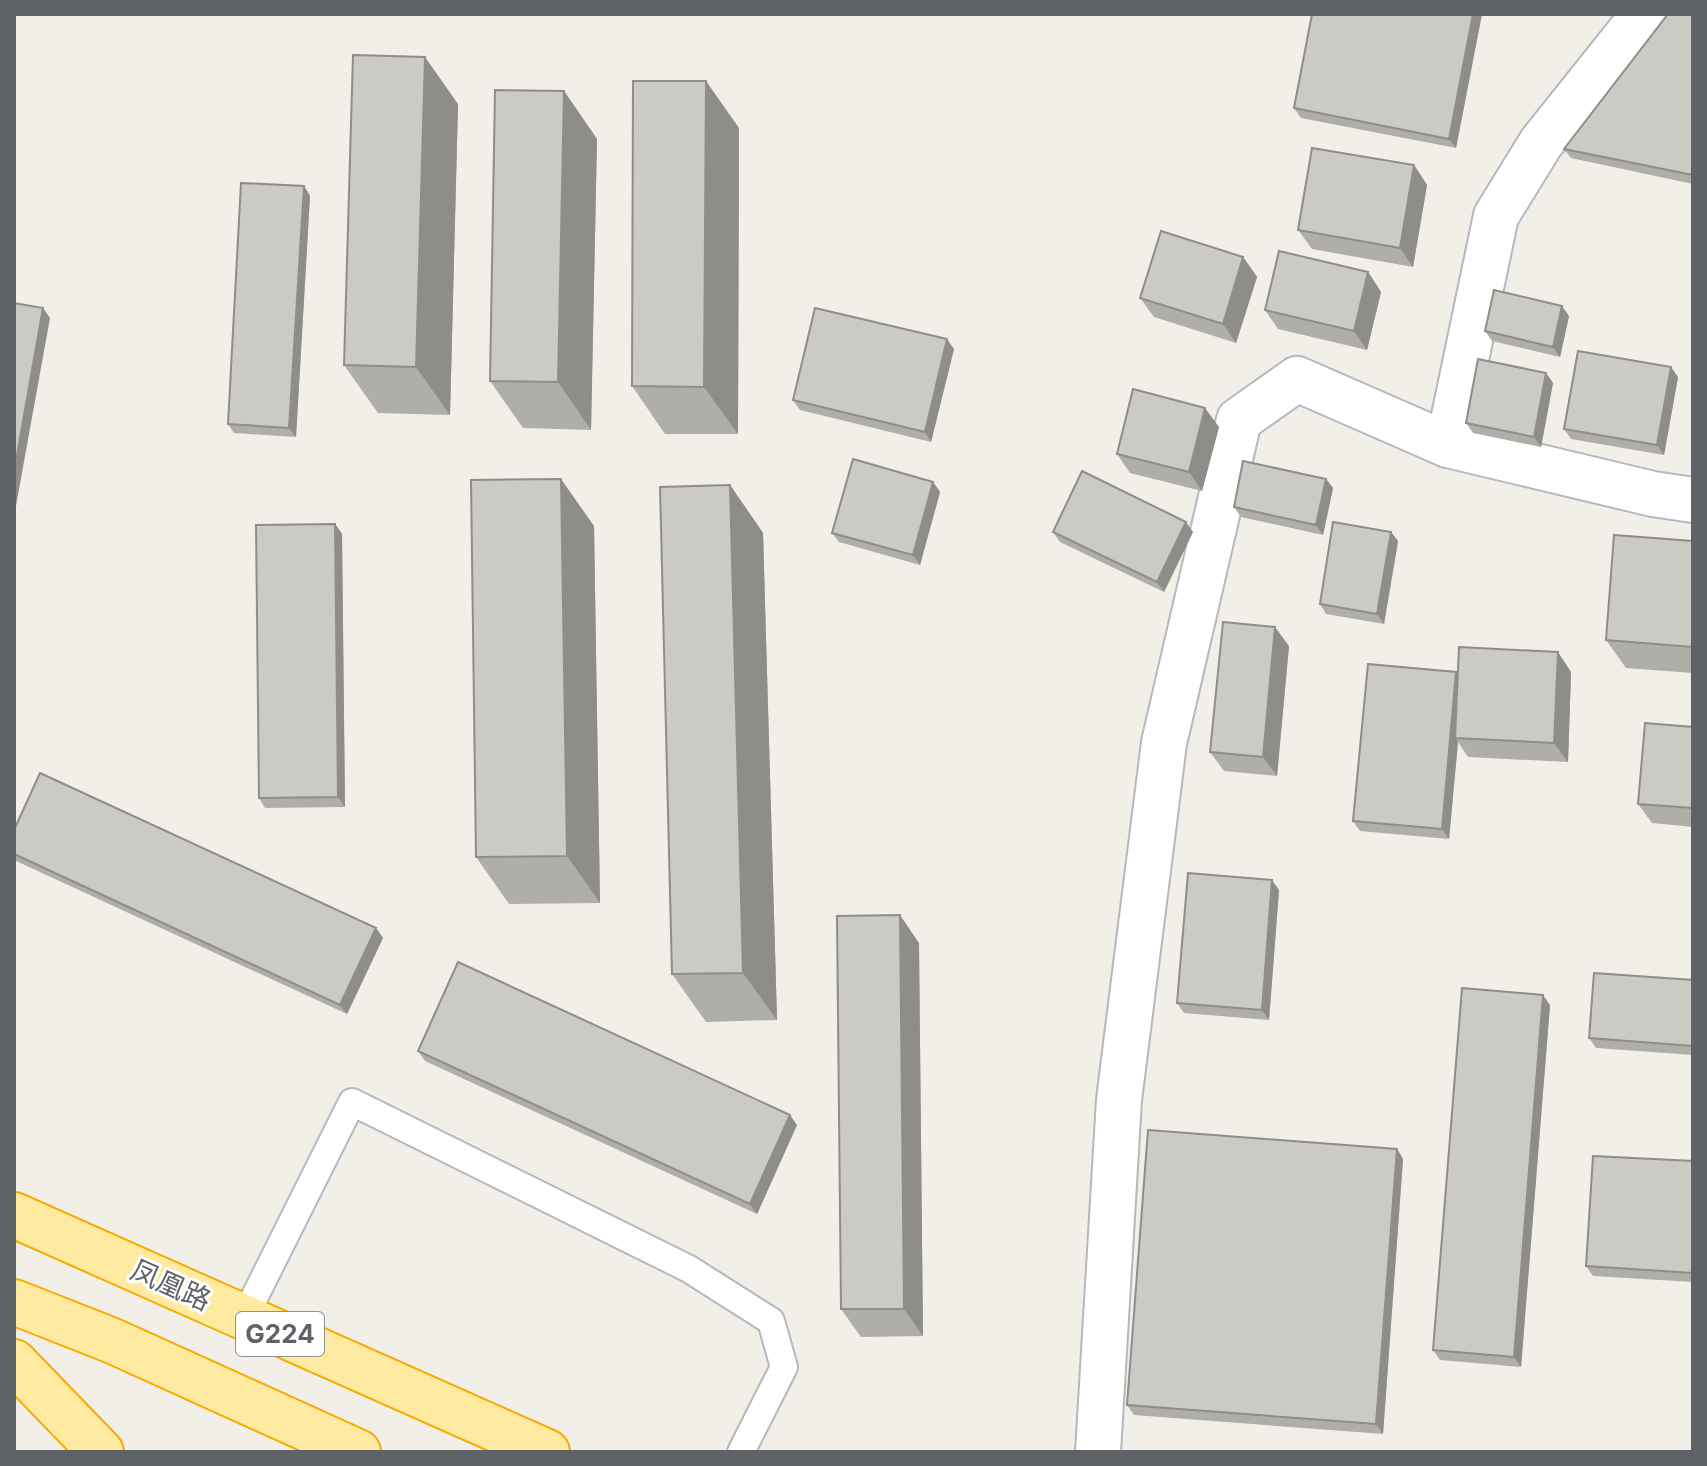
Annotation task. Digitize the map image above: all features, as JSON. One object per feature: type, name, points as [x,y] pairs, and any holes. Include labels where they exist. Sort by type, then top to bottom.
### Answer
[{"type":"highway","name":"凤凰路","points":[[14,1215],[547,1452]]},
{"type":"highway","points":[[14,1302],[113,1341],[358,1452]]},
{"type":"highway","points":[[14,1362],[101,1452]]},
{"type":"street","points":[[1448,445],[1496,216],[1541,143],[1644,14]]},
{"type":"street","points":[[1098,1452],[1119,1100],[1164,743],[1239,420],[1297,379],[1448,445],[1653,494],[1693,500]]},
{"type":"lane","points":[[244,1318],[352,1102],[689,1269],[771,1321],[784,1367],[741,1452]]},
{"type":"building","points":[[1312,14],[1473,14],[1449,139],[1294,108]]},
{"type":"building","points":[[1668,14],[1693,14],[1693,175],[1564,149]]},
{"type":"building","points":[[353,55],[425,57],[416,367],[344,365]]},
{"type":"building","points":[[633,81],[706,81],[704,387],[632,386]]},
{"type":"building","points":[[495,90],[564,91],[558,382],[490,381]]},
{"type":"building","points":[[1312,148],[1414,165],[1400,248],[1298,230]]},
{"type":"building","points":[[241,183],[304,186],[289,428],[228,424]]},
{"type":"building","points":[[1161,231],[1243,257],[1223,324],[1140,298]]},
{"type":"building","points":[[1279,251],[1368,272],[1354,331],[1265,310]]},
{"type":"building","points":[[1494,290],[1562,306],[1553,347],[1485,331]]},
{"type":"building","points":[[14,303],[43,308],[14,472]]},
{"type":"building","points":[[815,308],[947,339],[925,432],[793,400]]},
{"type":"building","points":[[1578,351],[1671,367],[1657,445],[1564,429]]},
{"type":"building","points":[[1478,359],[1546,373],[1534,437],[1466,423]]},
{"type":"building","points":[[1133,389],[1205,408],[1189,472],[1117,454]]},
{"type":"building","points":[[853,459],[933,482],[913,555],[832,533]]},
{"type":"building","points":[[1243,461],[1326,479],[1316,525],[1234,507]]},
{"type":"building","points":[[1082,471],[1186,522],[1157,582],[1053,532]]},
{"type":"building","points":[[561,479],[567,856],[476,857],[471,480]]},
{"type":"building","points":[[730,485],[743,973],[672,974],[660,487]]},
{"type":"building","points":[[1333,522],[1391,532],[1377,614],[1320,604]]},
{"type":"building","points":[[335,524],[338,797],[259,798],[256,525]]},
{"type":"building","points":[[1614,535],[1693,541],[1693,647],[1606,640]]},
{"type":"building","points":[[1223,622],[1275,627],[1263,757],[1210,752]]},
{"type":"building","points":[[1459,647],[1558,652],[1554,743],[1455,738]]},
{"type":"building","points":[[1368,664],[1456,672],[1442,829],[1353,821]]},
{"type":"building","points":[[1645,723],[1693,727],[1693,808],[1638,804]]},
{"type":"building","points":[[40,773],[376,928],[340,1005],[14,854],[14,830]]},
{"type":"building","points":[[1188,873],[1272,880],[1262,1010],[1177,1003]]},
{"type":"building","points":[[900,915],[904,1309],[841,1309],[837,916]]},
{"type":"building","points":[[458,962],[790,1115],[750,1204],[418,1051]]},
{"type":"building","points":[[1594,973],[1693,980],[1693,1046],[1589,1038]]},
{"type":"building","points":[[1462,988],[1543,995],[1514,1357],[1433,1350]]},
{"type":"building","points":[[1148,1130],[1397,1149],[1376,1424],[1127,1405]]},
{"type":"building","points":[[1593,1156],[1693,1161],[1693,1273],[1586,1266]]}]
